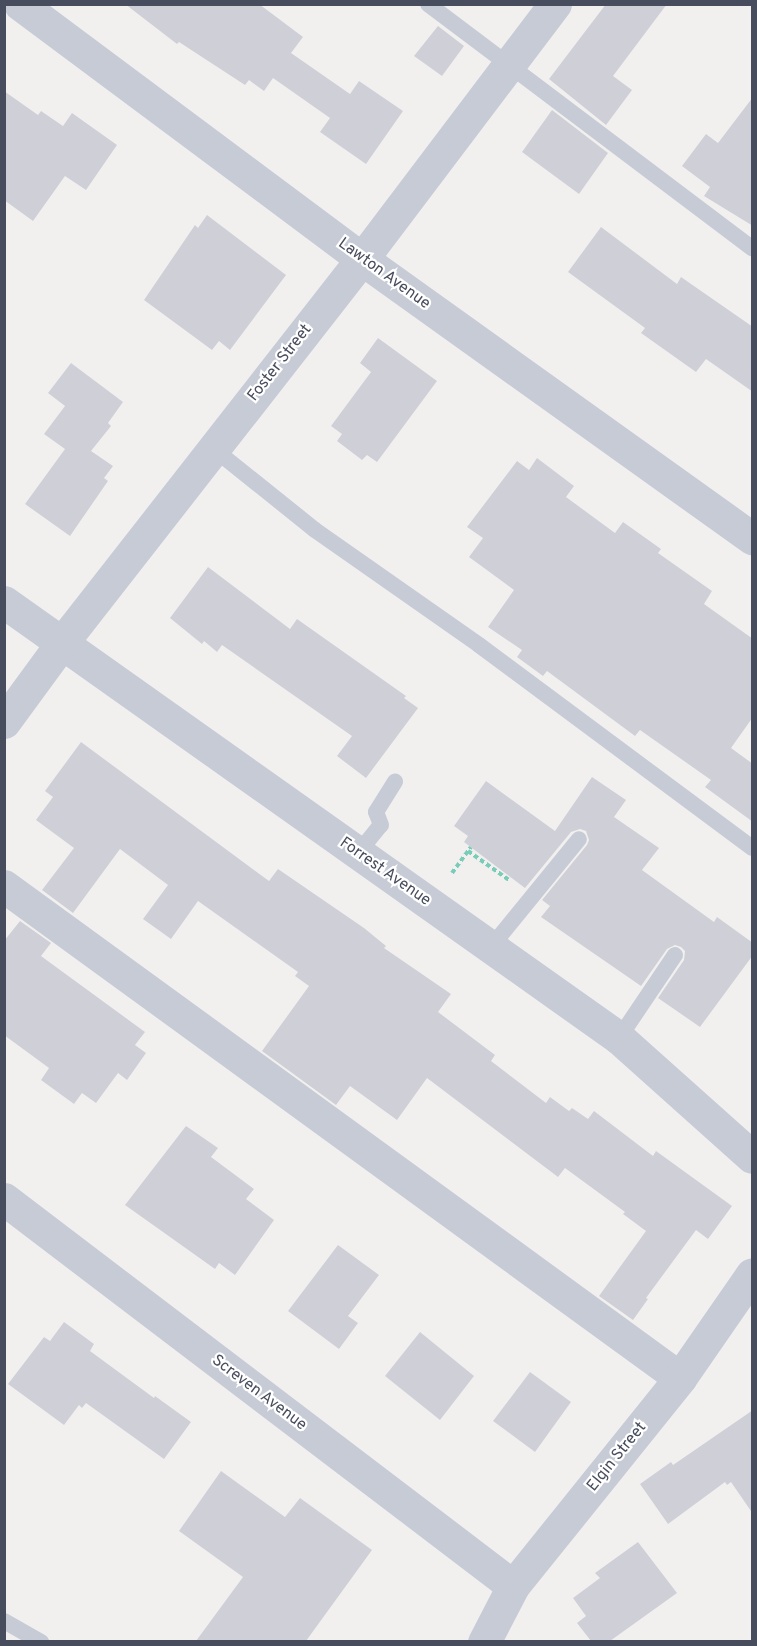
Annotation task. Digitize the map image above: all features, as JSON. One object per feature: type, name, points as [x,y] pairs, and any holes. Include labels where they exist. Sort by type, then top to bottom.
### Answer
[{"type":"street","name":"Lawton Avenue","points":[[20,4],[362,259],[753,538]]},
{"type":"street","name":"Foster Street","points":[[4,722],[61,644],[362,259],[555,4]]},
{"type":"street","name":"Forrest Avenue","points":[[4,602],[620,1038],[753,1157]]},
{"type":"street","points":[[4,886],[680,1378]]},
{"type":"street","name":"Screven Avenue","points":[[4,1199],[513,1586]]},
{"type":"street","name":"Elgin Street","points":[[491,1637],[513,1586],[680,1378],[753,1274]]},
{"type":"lane","points":[[428,4],[753,248]]},
{"type":"lane","points":[[213,449],[315,530],[479,645],[753,848]]},
{"type":"lane","points":[[358,853],[381,825],[376,812],[395,781]]},
{"type":"lane","points":[[491,947],[579,839]]},
{"type":"lane","points":[[620,1038],[675,955]]},
{"type":"lane","points":[[4,1621],[41,1641]]},
{"type":"path","points":[[468,851],[511,882],[520,881],[525,877],[540,888]]},
{"type":"building","points":[[125,4],[259,4],[303,37],[291,53],[350,94],[359,81],[403,111],[366,164],[320,132],[330,118],[273,78],[264,91],[249,80],[245,85],[179,42],[177,44]]},
{"type":"building","points":[[606,4],[667,4],[613,76],[632,90],[606,125],[549,79]]},
{"type":"building","points":[[438,26],[464,46],[442,76],[414,56]]},
{"type":"building","points":[[4,91],[38,115],[41,111],[63,126],[72,113],[117,145],[86,190],[65,176],[33,221],[4,200]]},
{"type":"building","points":[[753,97],[753,226],[704,196],[710,187],[682,166],[706,134],[718,143]]},
{"type":"building","points":[[552,110],[608,153],[579,194],[522,152]]},
{"type":"building","points":[[207,215],[286,275],[230,350],[219,341],[212,350],[144,300],[195,225],[198,228]]},
{"type":"building","points":[[601,227],[677,284],[681,277],[753,327],[753,392],[706,359],[696,372],[641,333],[645,328],[568,272]]},
{"type":"building","points":[[378,338],[437,381],[377,462],[367,455],[362,460],[337,441],[342,434],[331,426],[371,372],[360,363]]},
{"type":"building","points":[[71,363],[123,402],[108,423],[111,426],[91,451],[113,466],[104,478],[108,481],[70,536],[25,504],[65,449],[44,434],[65,406],[48,393]]},
{"type":"building","points":[[537,458],[574,486],[566,497],[615,533],[623,522],[661,549],[658,553],[712,591],[704,604],[753,639],[753,717],[731,748],[753,764],[753,822],[705,787],[711,780],[640,730],[635,736],[547,671],[543,676],[517,657],[522,650],[488,627],[514,590],[469,557],[483,538],[467,527],[517,461],[529,470]]},
{"type":"building","points":[[208,567],[290,629],[297,619],[406,696],[404,698],[418,708],[366,778],[337,756],[352,736],[222,645],[217,652],[204,641],[202,644],[170,618]]},
{"type":"building","points":[[81,742],[269,881],[278,869],[364,928],[386,946],[384,948],[451,994],[438,1012],[495,1055],[491,1061],[546,1103],[550,1097],[569,1111],[572,1108],[588,1119],[594,1111],[653,1156],[656,1151],[732,1206],[708,1239],[696,1230],[646,1298],[648,1299],[633,1320],[599,1296],[646,1231],[623,1214],[625,1212],[565,1168],[558,1177],[427,1078],[397,1120],[350,1086],[336,1105],[262,1051],[309,986],[295,976],[298,972],[198,901],[171,939],[143,919],[168,885],[120,849],[73,913],[42,890],[74,848],[36,820],[53,797],[45,791]]},
{"type":"building","points":[[592,777],[626,800],[614,817],[659,848],[642,870],[714,922],[717,917],[753,943],[753,955],[700,1027],[658,998],[684,960],[685,951],[681,947],[675,945],[667,949],[641,986],[541,917],[550,906],[542,900],[587,845],[589,840],[586,831],[580,829],[571,832],[525,888],[464,842],[468,836],[454,826],[486,781],[555,831]]},
{"type":"building","points":[[20,921],[51,943],[41,956],[145,1032],[135,1045],[146,1053],[127,1080],[118,1073],[96,1103],[82,1093],[74,1104],[41,1080],[49,1068],[4,1035],[4,941]]},
{"type":"building","points":[[186,1126],[218,1148],[211,1157],[254,1189],[246,1199],[274,1220],[235,1275],[219,1263],[215,1269],[125,1205]]},
{"type":"building","points":[[338,1245],[379,1275],[348,1316],[358,1323],[339,1349],[288,1311]]},
{"type":"building","points":[[64,1322],[94,1344],[90,1351],[191,1422],[164,1459],[86,1403],[82,1408],[79,1405],[64,1425],[8,1384],[44,1337],[50,1341]]},
{"type":"building","points":[[420,1332],[474,1376],[440,1420],[385,1376]]},
{"type":"building","points":[[530,1372],[571,1402],[535,1452],[493,1421]]},
{"type":"building","points":[[753,1410],[753,1514],[731,1482],[727,1485],[725,1482],[668,1524],[640,1484],[671,1462],[673,1465]]},
{"type":"building","points":[[221,1471],[285,1517],[300,1498],[372,1550],[306,1641],[196,1641],[243,1577],[179,1531]]},
{"type":"building","points":[[638,1542],[677,1593],[610,1641],[591,1641],[577,1623],[586,1616],[573,1598],[600,1578],[595,1573]]}]
